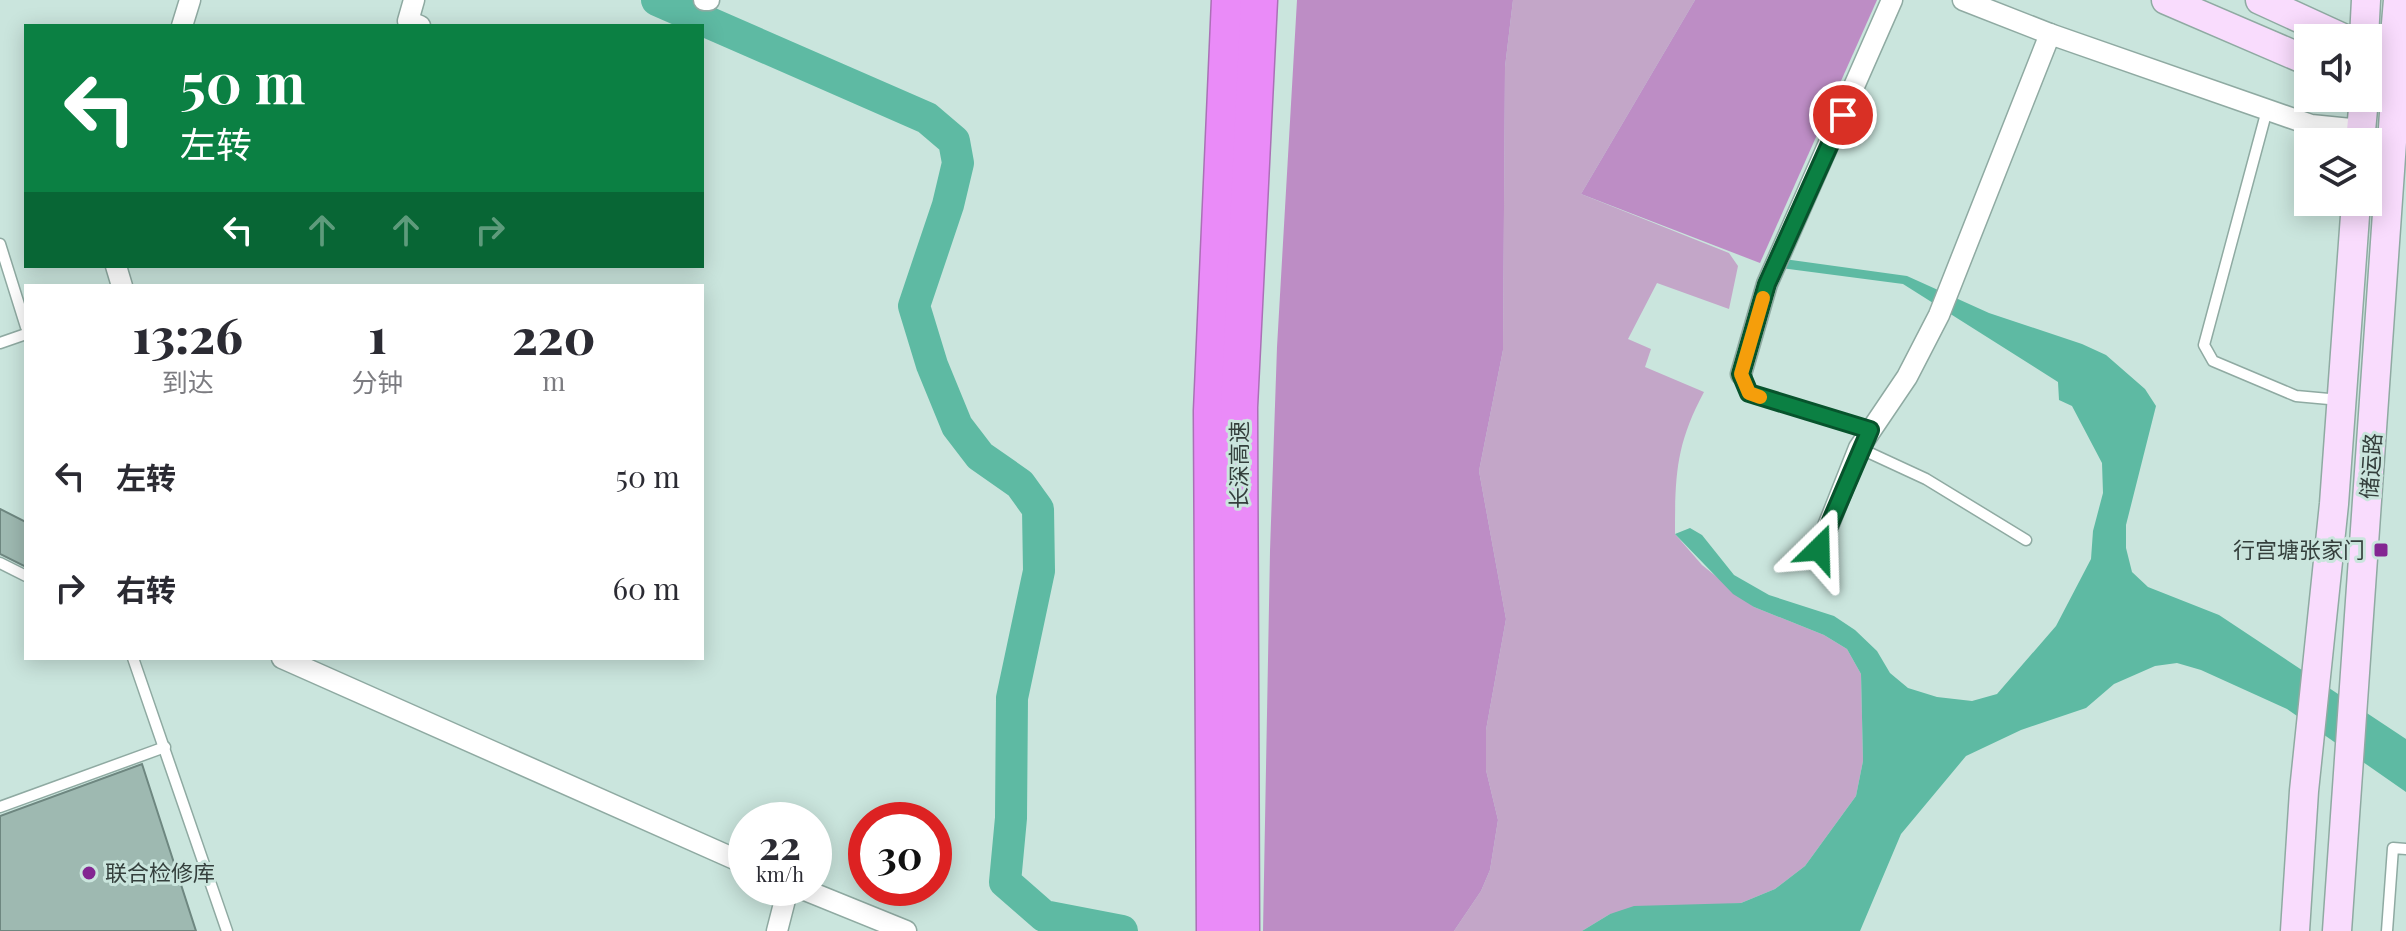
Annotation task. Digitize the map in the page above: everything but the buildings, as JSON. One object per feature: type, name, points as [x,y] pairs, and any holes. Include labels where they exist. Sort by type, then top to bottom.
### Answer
[{"type":"highway","name":"长深高速","points":[[1215,931],[1212,411],[1230,0]]},
{"type":"highway","name":"长深高速","points":[[1241,931],[1239,407],[1259,0]]},
{"type":"main road","points":[[2166,0],[2294,55]]},
{"type":"main road","points":[[2260,0],[2312,24]]},
{"type":"main road","points":[[2365,24],[2366,0]]},
{"type":"main road","name":"储运路","points":[[2337,931],[2401,101],[2389,57],[2398,0]]},
{"type":"main road","points":[[2382,93],[2401,101]]},
{"type":"main road","name":"储运路","points":[[2295,931],[2309,745],[2342,400],[2355,216]]},
{"type":"street","points":[[183,24],[190,0]]},
{"type":"street","points":[[414,0],[408,21],[415,24]]},
{"type":"street","points":[[1741,374],[1767,284],[1892,0]]},
{"type":"street","points":[[1963,0],[2050,34],[2325,128]]},
{"type":"street","points":[[1819,549],[1859,448],[1907,377],[1939,315],[2050,34]]},
{"type":"street","points":[[287,660],[728,856]]},
{"type":"street","points":[[832,901],[906,931]]},
{"type":"street","points":[[777,931],[783,906]]},
{"type":"lane","points":[[2267,110],[2204,345],[2213,361],[2296,396],[2342,400]]},
{"type":"lane","points":[[0,244],[24,321]]},
{"type":"lane","points":[[0,343],[24,335]]},
{"type":"lane","points":[[1741,374],[1749,393],[1870,430]]},
{"type":"lane","points":[[1859,448],[1926,479],[2026,540]]},
{"type":"lane","points":[[0,563],[24,575]]},
{"type":"lane","points":[[134,660],[227,931]]},
{"type":"lane","points":[[0,807],[165,747]]},
{"type":"lane","points":[[2387,931],[2393,848],[2406,849]]},
{"type":"shaded area","points":[[1297,0],[1513,0],[1505,67],[1503,350],[1479,471],[1506,619],[1486,730],[1486,770],[1498,820],[1490,870],[1481,891],[1454,931],[1263,931],[1277,347]]},
{"type":"shaded area","points":[[1513,0],[1695,0],[1581,194],[1729,253],[1738,266],[1729,309],[1657,283],[1628,339],[1651,349],[1645,367],[1704,392],[1688,428],[1679,460],[1675,534],[1702,565],[1754,607],[1824,635],[1847,649],[1861,674],[1863,761],[1856,796],[1805,866],[1775,889],[1741,903],[1610,914],[1582,931],[1454,931],[1481,891],[1490,870],[1498,820],[1486,770],[1486,730],[1506,619],[1479,471],[1503,350],[1505,67]]},
{"type":"shaded area","points":[[1695,0],[1877,0],[1760,263],[1581,194]]},
{"type":"shaded area","points":[[1784,259],[1907,276],[1989,313],[2106,355],[2145,389],[2156,406],[2126,525],[2126,548],[2132,572],[2148,587],[2219,615],[2406,739],[2406,792],[2287,709],[2201,670],[2177,663],[2155,666],[2114,684],[2086,708],[2021,730],[1966,756],[1901,834],[1860,931],[1582,931],[1610,914],[1634,906],[1741,903],[1775,889],[1805,866],[1856,796],[1863,761],[1861,674],[1847,649],[1824,635],[1754,607],[1733,594],[1675,534],[1690,528],[1702,535],[1734,575],[1769,595],[1834,616],[1877,651],[1890,673],[1908,688],[1937,697],[1972,701],[1997,694],[2056,626],[2091,559],[2093,531],[2103,493],[2102,463],[2072,406],[2059,400],[2058,382],[1903,284],[1781,268]]},
{"type":"waterway","points":[[657,0],[927,118],[954,141],[958,163],[948,205],[914,306],[932,365],[957,426],[980,456],[1020,484],[1038,509],[1039,571],[1012,698],[1011,818],[1005,882],[1044,916],[1122,931]]},
{"type":"slow traffic","points":[[1760,397],[1749,393],[1741,374],[1763,298]]},
{"type":"place","name":"行宫塘张家门","points":[[2381,550]]},
{"type":"place","name":"联合检修库","points":[[89,873]]},
{"type":"route","points":[[1819,549],[1859,448],[1870,430],[1749,393],[1741,374],[1767,284],[1843,115]]}]
